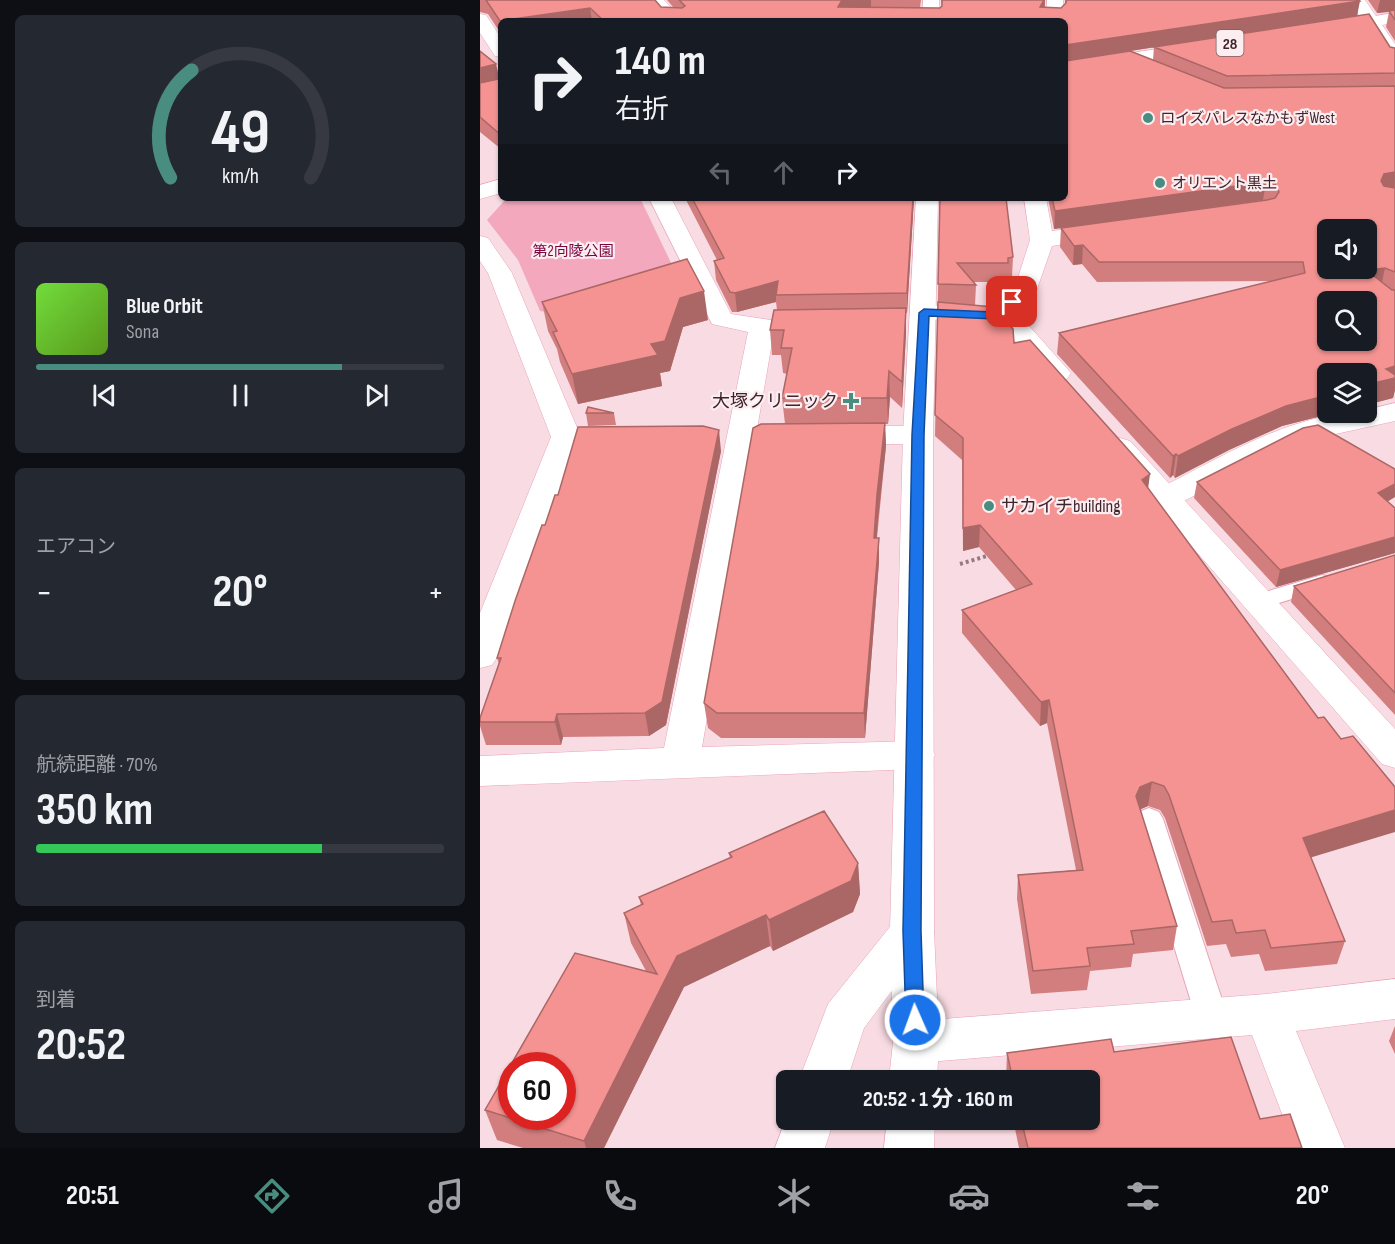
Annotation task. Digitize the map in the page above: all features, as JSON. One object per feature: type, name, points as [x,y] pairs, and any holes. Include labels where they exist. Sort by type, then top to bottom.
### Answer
[{"type":"street","points":[[655,0],[672,18]]},
{"type":"street","points":[[1053,18],[1055,0]]},
{"type":"street","points":[[1357,0],[1395,58]]},
{"type":"street","points":[[912,16],[931,12]]},
{"type":"street","points":[[1307,31],[1395,18]]},
{"type":"street","points":[[481,21],[498,47]]},
{"type":"street","name":"28","points":[[1068,69],[1217,45]]},
{"type":"street","points":[[480,192],[498,187]]},
{"type":"street","points":[[661,201],[688,278],[721,319],[736,323],[774,325],[743,435],[680,762]]},
{"type":"street","points":[[927,201],[915,320],[918,435],[916,755],[912,931],[914,1061],[1212,1018],[1395,999]]},
{"type":"street","points":[[995,316],[1027,286],[1042,240],[1036,201]]},
{"type":"street","points":[[1042,240],[1123,228]]},
{"type":"street","points":[[480,243],[490,276],[532,325],[578,437],[480,656]]},
{"type":"street","points":[[915,320],[995,316],[1013,323],[1073,393]]},
{"type":"street","points":[[1165,498],[1290,435],[1395,412]]},
{"type":"street","points":[[1104,428],[1395,754]]},
{"type":"street","points":[[813,435],[918,435]]},
{"type":"street","points":[[480,771],[916,755]]},
{"type":"street","points":[[826,1070],[844,1018],[912,931]]},
{"type":"street","points":[[1266,1014],[1320,1148]]},
{"type":"street","points":[[800,1148],[806,1130]]},
{"type":"street","points":[[909,1148],[910,1130]]},
{"type":"lane","points":[[1126,59],[1152,70]]},
{"type":"lane","points":[[1260,601],[1339,578]]},
{"type":"lane","points":[[1149,819],[1212,1018]]},
{"type":"path","points":[[953,566],[998,552]]},
{"type":"green space","name":"第2向陵公園","points":[[504,201],[641,201],[674,269],[551,313],[540,311],[518,260],[487,220]]},
{"type":"building","points":[[486,0],[655,0],[661,7],[682,8],[685,6],[679,0],[842,0],[838,7],[940,8],[942,0],[1044,0],[1040,7],[1061,8],[1066,0],[1360,1],[1068,45],[1068,18],[601,18],[590,8],[521,18],[498,18]]},
{"type":"building","points":[[1395,10],[1395,20],[1389,11]]},
{"type":"building","points":[[1369,14],[1390,47],[1395,48],[1395,73],[1227,76],[1154,47]]},
{"type":"building","points":[[480,51],[496,64],[480,68]]},
{"type":"building","points":[[1130,51],[1224,88],[1395,86],[1395,172],[1384,174],[1381,181],[1384,186],[1395,188],[1395,272],[1385,268],[1377,269],[1377,219],[1317,219],[1317,279],[1377,278],[1395,290],[1395,366],[1386,369],[1395,375],[1395,378],[1377,382],[1377,363],[1317,363],[1317,398],[1286,406],[1232,429],[1178,456],[1176,454],[1173,456],[1059,333],[1305,273],[1303,262],[1099,262],[1083,245],[1074,246],[1061,228],[1275,198],[1279,192],[1275,184],[1266,182],[1055,211],[1053,201],[1068,201],[1068,61]]},
{"type":"building","points":[[498,79],[498,132],[480,117],[480,83]]},
{"type":"building","points":[[694,201],[913,201],[907,293],[776,295],[778,281],[735,293],[730,292],[714,261],[724,258]]},
{"type":"building","points":[[940,201],[1006,201],[1013,257],[1008,258],[1008,263],[957,263],[976,285],[938,284]]},
{"type":"building","points":[[687,259],[704,291],[680,298],[665,341],[651,344],[658,355],[572,374],[553,332],[557,331],[542,302]]},
{"type":"building","points":[[938,302],[994,307],[1013,329],[1014,343],[1030,340],[1150,474],[1142,480],[1318,718],[1324,717],[1341,739],[1353,736],[1395,787],[1395,810],[1303,838],[1345,941],[1271,948],[1265,930],[1236,933],[1232,920],[1212,922],[1169,795],[1164,786],[1152,782],[1140,787],[1136,796],[1177,926],[1131,931],[1134,944],[1087,948],[1090,966],[1033,971],[1018,875],[1083,870],[1049,700],[1041,702],[962,610],[1032,584],[980,525],[963,528],[963,438],[935,415]]},
{"type":"building","points":[[906,308],[902,382],[889,371],[887,398],[782,398],[792,348],[781,348],[784,330],[770,330],[774,310]]},
{"type":"building","points":[[588,407],[614,413],[586,413]]},
{"type":"building","points":[[885,423],[877,495],[874,538],[879,538],[864,713],[717,713],[704,703],[753,428],[761,424]]},
{"type":"building","points":[[1318,425],[1395,469],[1395,484],[1378,493],[1395,508],[1395,537],[1280,570],[1197,482],[1303,428]]},
{"type":"building","points":[[703,426],[719,430],[662,702],[645,713],[557,714],[555,722],[480,722],[501,658],[497,658],[515,601],[542,525],[545,525],[555,495],[558,495],[578,427]]},
{"type":"building","points":[[1395,555],[1395,693],[1294,586]]},
{"type":"building","points":[[824,811],[858,863],[851,881],[769,920],[766,915],[677,956],[584,1141],[549,1130],[576,1130],[576,1052],[518,1052],[575,953],[657,974],[624,913],[643,904],[639,897],[732,857],[729,853]]},
{"type":"building","points":[[1231,1037],[1260,1119],[1290,1114],[1302,1148],[1028,1148],[1024,1130],[1100,1130],[1100,1070],[1011,1070],[1007,1053],[1111,1039],[1114,1052]]},
{"type":"building","points":[[498,1087],[498,1114],[485,1110]]},
{"type":"place","name":"ロイズパレスなかもずWest","points":[[1148,118]]},
{"type":"place","name":"オリエント黒土","points":[[1160,183]]},
{"type":"place","name":"大塚クリニック","points":[[851,401]]},
{"type":"place","name":"サカイチbuilding","points":[[989,506]]},
{"type":"route","points":[[915,1020],[912,931],[916,755],[918,435],[924,313],[995,316],[1012,302]]}]
